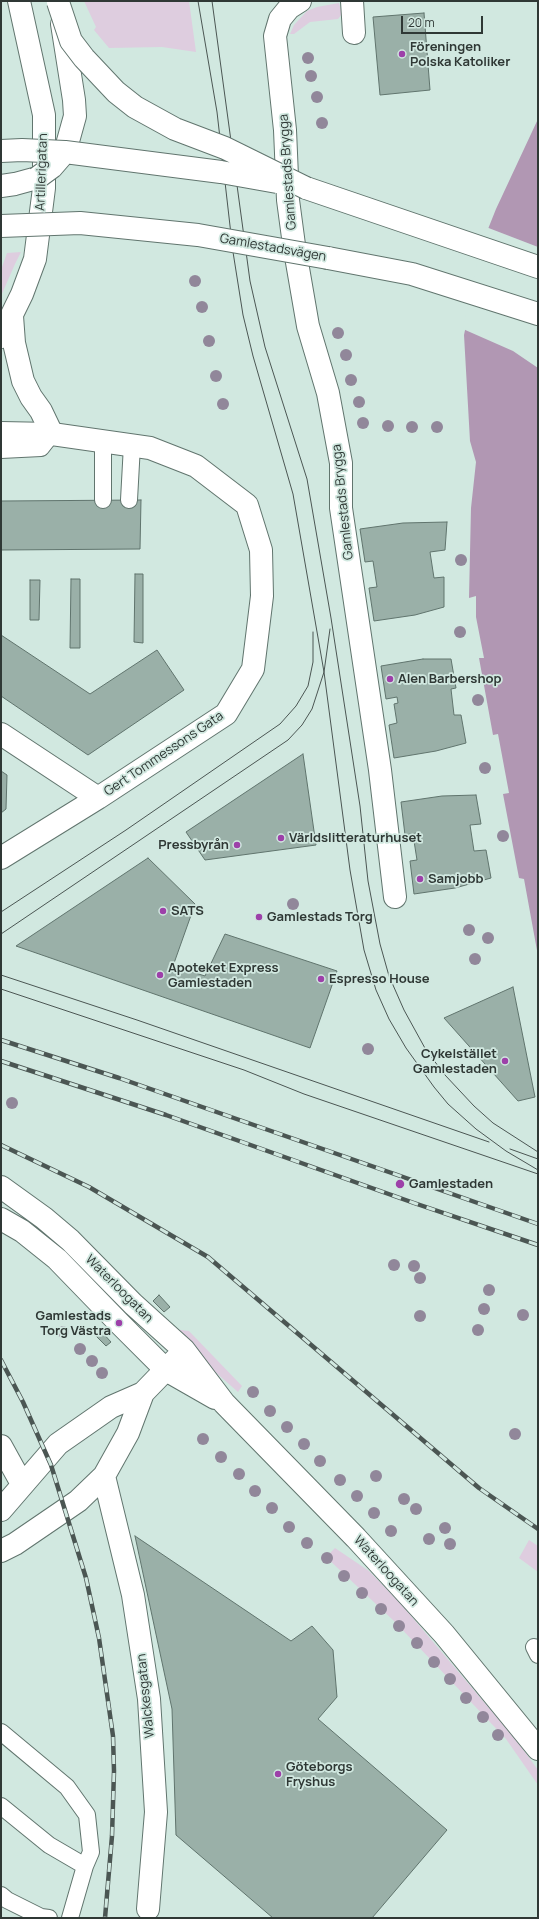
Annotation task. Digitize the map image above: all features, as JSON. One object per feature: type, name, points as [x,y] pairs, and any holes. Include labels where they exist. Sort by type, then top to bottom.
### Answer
[{"type":"street","name":"Artillerigatan","points":[[1,337],[12,316],[35,259],[44,188],[44,115],[19,1]]},
{"type":"street","name":"Gamlestads Brygga","points":[[300,1],[289,8],[280,19],[275,36],[285,130],[288,200],[308,326],[328,393],[341,463],[341,508],[380,770],[395,897]]},
{"type":"street","points":[[352,1],[354,33]]},
{"type":"street","name":"Artillerigatan","points":[[58,2],[74,100],[75,116],[65,152]]},
{"type":"street","name":"Artillerigatan","points":[[58,2],[72,41],[84,58],[116,92],[135,107],[175,129],[224,148],[306,188]]},
{"type":"street","points":[[1,152],[22,150],[65,152],[221,172],[306,188],[538,267]]},
{"type":"street","points":[[1,186],[37,178],[52,167],[65,152]]},
{"type":"street","name":"Gamlestadsvägen","points":[[1,226],[80,223],[198,235],[412,274],[538,314]]},
{"type":"street","points":[[12,316],[16,351],[23,381],[31,397],[41,411],[52,434]]},
{"type":"street","name":"Gert Tommessons Gata","points":[[1,433],[52,434],[150,448],[196,466],[247,505],[262,550],[262,596],[253,669],[226,714],[98,798],[1,858]]},
{"type":"street","points":[[1,734],[98,798]]},
{"type":"street","name":"Waterloogatan","points":[[1,1187],[44,1218],[70,1240],[133,1304],[184,1350],[224,1403],[356,1538],[444,1634],[538,1749]]},
{"type":"street","name":"Waterloogatan","points":[[1,1219],[22,1231],[57,1259],[119,1324],[166,1370],[224,1403]]},
{"type":"street","points":[[1,1510],[58,1444],[111,1406],[143,1393],[184,1350]]},
{"type":"street","points":[[1,1551],[15,1544],[78,1501],[104,1476],[128,1433],[143,1393]]},
{"type":"street","points":[[1,1446],[22,1484]]},
{"type":"street","name":"Walckesgatan","points":[[104,1476],[133,1595],[149,1699],[156,1812],[145,1913]]},
{"type":"lane","points":[[1,450],[41,448],[52,434]]},
{"type":"lane","points":[[103,441],[103,500]]},
{"type":"lane","points":[[129,500],[132,445]]},
{"type":"lane","points":[[1,1732],[66,1787],[87,1815],[91,1852],[85,1866],[70,1918]]},
{"type":"lane","points":[[1,1806],[49,1845],[85,1866]]},
{"type":"lane","points":[[1,1895],[7,1900],[34,1914],[49,1918]]},
{"type":"shaded area","points":[[84,1],[189,1],[196,52],[162,47],[109,48],[94,30],[96,27]]},
{"type":"shaded area","points":[[339,3],[342,14],[338,19],[310,22],[294,34],[290,34],[294,25],[307,11],[317,7]]},
{"type":"shaded area","points":[[538,119],[538,956],[524,879],[519,878],[503,794],[509,793],[498,734],[493,735],[479,658],[484,658],[476,617],[476,596],[469,598],[471,508],[476,462],[470,441],[464,335],[484,239],[496,209]]},
{"type":"shaded area","points":[[21,252],[1,296],[1,270],[7,253]]},
{"type":"shaded area","points":[[173,1329],[189,1331],[242,1386],[238,1392],[206,1364]]},
{"type":"shaded area","points":[[529,1540],[538,1546],[538,1572],[519,1558]]},
{"type":"shaded area","points":[[335,1548],[369,1571],[401,1604],[517,1741],[538,1770],[538,1785],[506,1739],[395,1622],[326,1557]]},
{"type":"pier","points":[[486,227],[538,247],[538,368],[513,351],[463,329],[482,239]]},
{"type":"building","name":"Föreningen Polska Katoliker","points":[[424,13],[430,90],[380,95],[373,17]]},
{"type":"building","points":[[141,500],[140,549],[1,550],[1,501]]},
{"type":"building","points":[[447,522],[445,550],[430,552],[434,578],[444,577],[444,607],[415,615],[374,621],[369,588],[377,587],[373,561],[365,562],[360,529],[403,523]]},
{"type":"building","points":[[135,574],[143,574],[143,643],[134,642]]},
{"type":"building","points":[[71,579],[80,579],[80,648],[70,648]]},
{"type":"building","points":[[30,580],[40,580],[39,620],[30,620]]},
{"type":"building","points":[[1,635],[90,694],[157,650],[184,690],[88,755],[1,696]]},
{"type":"building","points":[[423,659],[451,659],[456,688],[451,689],[454,715],[461,715],[466,743],[436,751],[394,758],[389,725],[397,723],[394,704],[398,703],[397,697],[386,699],[381,666]]},
{"type":"building","points":[[303,754],[316,845],[205,860],[186,832]]},
{"type":"building","points":[[1,771],[7,775],[6,809],[1,813]]},
{"type":"building","points":[[476,795],[481,824],[470,825],[474,851],[486,850],[491,878],[455,888],[414,894],[410,861],[417,860],[414,841],[418,839],[417,833],[405,835],[401,802],[442,796]]},
{"type":"building","points":[[148,858],[195,904],[173,966],[205,976],[225,934],[337,971],[310,1048],[16,946]]},
{"type":"building","name":"Cykelstället Gamlestaden","points":[[513,987],[535,1097],[518,1101],[444,1018]]},
{"type":"building","points":[[159,1295],[170,1307],[164,1312],[153,1301]]},
{"type":"building","points":[[100,1330],[111,1342],[106,1346],[95,1335]]},
{"type":"building","name":"Göteborgs Fryshus","points":[[135,1536],[291,1641],[312,1626],[333,1650],[337,1697],[318,1719],[447,1830],[372,1918],[273,1918],[176,1835],[172,1709]]},
{"type":"tram line","points":[[198,1],[217,112],[233,252],[243,315],[253,356],[293,494],[324,672],[350,870],[364,950],[376,990],[389,1019],[406,1048],[434,1087],[448,1104],[476,1129],[506,1151],[538,1170]]},
{"type":"tram line","points":[[212,1],[250,281],[265,347],[307,479],[331,618],[360,806],[368,881],[380,944],[389,976],[404,1010],[426,1050],[445,1075],[474,1106],[493,1123],[538,1152]]},
{"type":"tram line","points":[[1,934],[288,740],[302,725],[312,709],[324,672],[330,629]]},
{"type":"tram line","points":[[1,912],[126,830],[280,724],[296,706],[308,686],[313,662],[313,632]]},
{"type":"tram line","points":[[1,975],[137,1020],[489,1142]]},
{"type":"tram line","points":[[1,989],[244,1070],[304,1094],[538,1174]]},
{"type":"tram line","points":[[510,1149],[538,1159]]},
{"type":"railway","points":[[1,1040],[119,1078],[538,1224]]},
{"type":"railway","points":[[1,1061],[166,1115],[414,1203],[538,1245]]},
{"type":"railway","points":[[1,1145],[89,1187],[208,1257],[479,1488],[538,1529]]},
{"type":"railway","points":[[1,1360],[23,1402],[51,1465],[86,1578],[99,1638],[113,1736],[114,1771],[112,1836],[105,1918]]},
{"type":"place","name":"Föreningen Polska Katoliker","points":[[402,54]]},
{"type":"place","name":"Alen Barbershop","points":[[390,679]]},
{"type":"place","name":"Världslitteraturhuset","points":[[281,838]]},
{"type":"place","name":"Pressbyrån","points":[[237,845]]},
{"type":"place","name":"Samjobb","points":[[420,879]]},
{"type":"place","name":"SATS","points":[[163,911]]},
{"type":"place","name":"Gamlestads Torg","points":[[259,917]]},
{"type":"place","name":"Apoteket Express Gamlestaden","points":[[160,975]]},
{"type":"place","name":"Espresso House","points":[[321,979]]},
{"type":"place","name":"Cykelstället Gamlestaden","points":[[505,1061]]},
{"type":"place","name":"Gamlestaden","points":[[400,1184]]},
{"type":"place","name":"Gamlestads Torg Västra","points":[[119,1323]]},
{"type":"place","name":"Göteborgs Fryshus","points":[[278,1774]]}]
